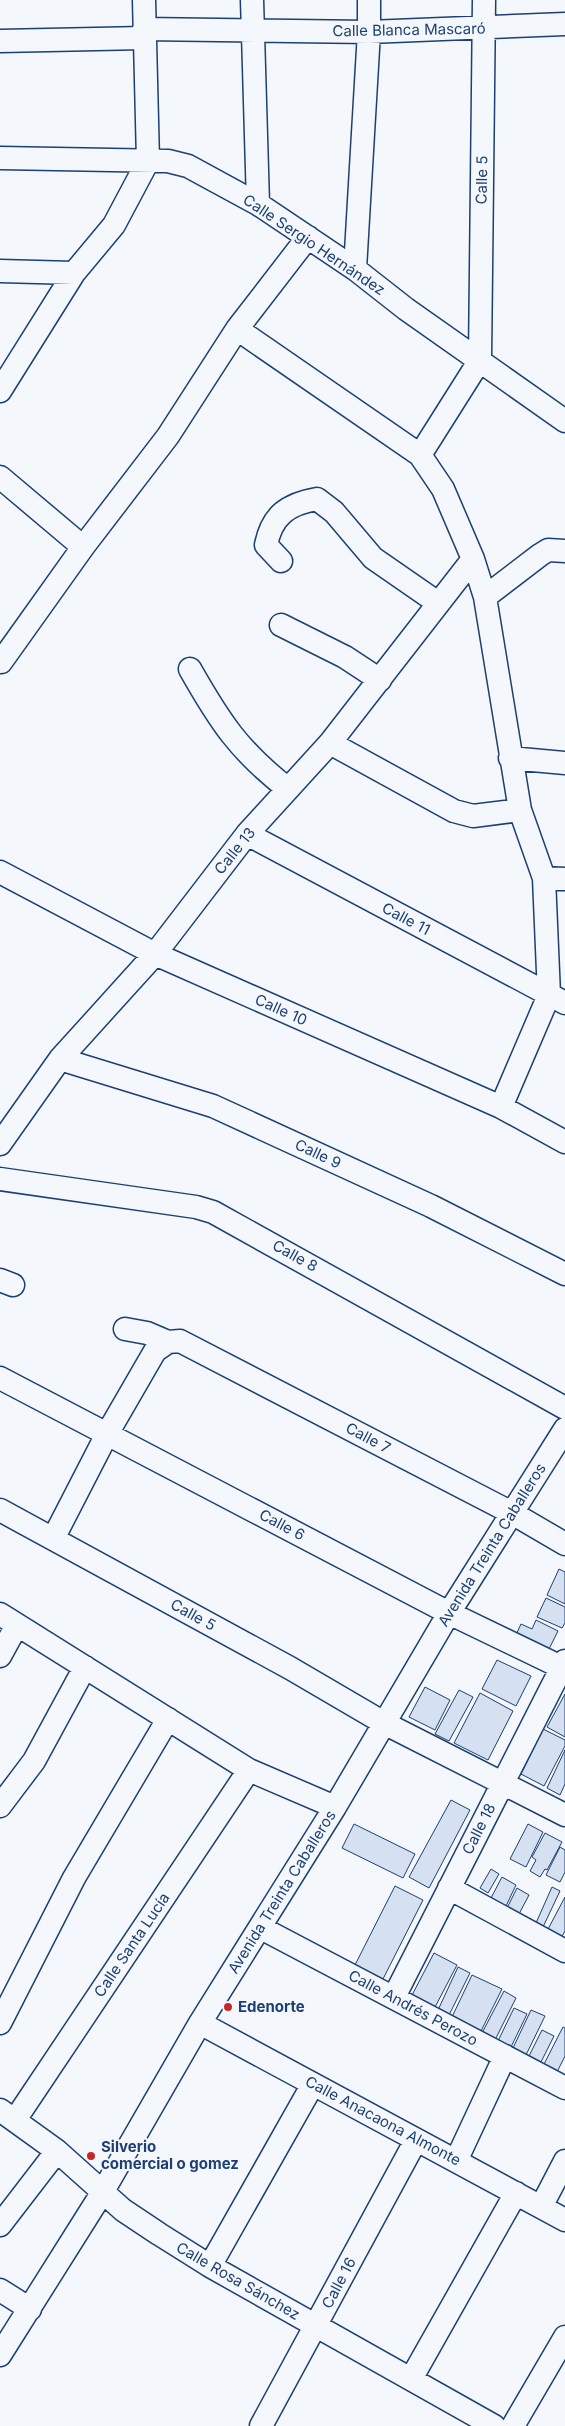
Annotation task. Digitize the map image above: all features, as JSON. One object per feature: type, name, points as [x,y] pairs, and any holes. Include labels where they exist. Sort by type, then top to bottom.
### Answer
[{"type":"street","points":[[1,387],[74,273],[114,225],[148,162],[144,0]]},
{"type":"street","points":[[252,0],[258,204]]},
{"type":"street","points":[[355,270],[369,32],[369,0]]},
{"type":"street","name":"Calle 5","points":[[480,360],[484,0]]},
{"type":"street","name":"Calle Blanca Mascaró","points":[[0,41],[144,34],[369,32],[484,29],[565,24]]},
{"type":"street","name":"Calle Sergio Hernández","points":[[0,158],[168,161],[188,166],[258,204],[308,237],[565,421]]},
{"type":"street","points":[[1,662],[82,547],[168,436],[237,329],[308,237]]},
{"type":"street","points":[[0,272],[74,273]]},
{"type":"street","points":[[237,329],[420,455],[443,489],[473,559],[485,597],[520,810],[554,878],[557,999],[501,1107]]},
{"type":"street","points":[[420,455],[480,360]]},
{"type":"street","points":[[0,477],[82,547]]},
{"type":"street","points":[[281,561],[266,545],[269,528],[278,515],[302,502],[317,499],[334,512],[373,558],[438,603]]},
{"type":"street","points":[[485,597],[540,554],[548,550],[565,551]]},
{"type":"street","name":"Calle 13","points":[[0,1144],[60,1059],[155,954],[247,834],[330,744],[473,559]]},
{"type":"street","points":[[281,625],[345,657],[380,680]]},
{"type":"street","points":[[190,669],[218,718],[238,746],[266,773],[288,789]]},
{"type":"street","points":[[330,744],[454,811],[473,816],[520,810]]},
{"type":"street","points":[[510,758],[565,763]]},
{"type":"street","name":"Calle 11","points":[[247,834],[557,999]]},
{"type":"street","name":"Calle 10","points":[[0,872],[155,954],[501,1107],[565,1142]]},
{"type":"street","name":"Calle 9","points":[[60,1059],[213,1106],[431,1206],[565,1274]]},
{"type":"street","name":"Calle 8","points":[[0,1179],[196,1207],[213,1212],[236,1223],[565,1408]]},
{"type":"street","name":"Calle 7","points":[[125,1329],[147,1333],[168,1342],[186,1342],[512,1513],[565,1544]]},
{"type":"street","points":[[53,1539],[107,1434],[156,1351],[168,1342]]},
{"type":"street","name":"Calle 6","points":[[0,1378],[449,1613],[564,1666]]},
{"type":"street","name":"Avenida Treinta Caballeros","points":[[0,2355],[102,2193],[200,2023],[335,1807],[449,1613],[565,1429]]},
{"type":"street","name":"Calle 5","points":[[0,1510],[281,1663],[384,1723],[565,1815]]},
{"type":"street","points":[[0,1656],[9,1620],[249,1770],[335,1807]]},
{"type":"street","name":"Calle 18","points":[[394,1997],[564,1666]]},
{"type":"street","points":[[0,1806],[34,1761],[86,1667]]},
{"type":"street","points":[[0,2023],[74,1878],[168,1719]]},
{"type":"street","name":"Calle Santa Lucía","points":[[7,2115],[249,1770]]},
{"type":"street","points":[[450,1888],[565,1952]]},
{"type":"street","name":"Calle Andrés Perozo","points":[[261,1928],[565,2088]]},
{"type":"street","name":"Calle Anacaona Almonte","points":[[200,2023],[565,2220]]},
{"type":"street","points":[[456,2161],[505,2056]]},
{"type":"street","points":[[210,2266],[313,2084]]},
{"type":"street","name":"Calle Rosa Sánchez","points":[[7,2115],[57,2151],[102,2193],[152,2229],[210,2266],[494,2426]]},
{"type":"street","name":"Calle 16","points":[[261,2426],[317,2326],[416,2140]]},
{"type":"street","points":[[0,2225],[57,2151]]},
{"type":"street","points":[[541,2207],[565,2161]]},
{"type":"street","points":[[411,2379],[516,2193]]},
{"type":"street","points":[[0,2290],[30,2309]]},
{"type":"street","points":[[513,2426],[565,2338]]},
{"type":"building","points":[[559,1569],[565,1572],[565,1604],[547,1595]]},
{"type":"building","points":[[546,1598],[565,1607],[565,1623],[562,1628],[537,1617]]},
{"type":"building","points":[[536,1620],[558,1631],[547,1653],[515,1637],[521,1624],[532,1629]]},
{"type":"building","points":[[497,1660],[531,1676],[516,1706],[482,1689]]},
{"type":"building","points":[[425,1687],[450,1700],[435,1730],[409,1717]]},
{"type":"building","points":[[459,1690],[473,1697],[449,1741],[435,1734]]},
{"type":"building","points":[[480,1693],[513,1711],[488,1760],[454,1743]]},
{"type":"building","points":[[565,1694],[565,1737],[547,1727]]},
{"type":"building","points":[[543,1729],[565,1740],[565,1746],[544,1786],[521,1774]]},
{"type":"building","points":[[565,1750],[565,1784],[560,1795],[547,1788]]},
{"type":"building","points":[[451,1800],[470,1810],[429,1888],[409,1877]]},
{"type":"building","points":[[354,1824],[415,1854],[403,1878],[342,1848]]},
{"type":"building","points":[[528,1824],[543,1832],[526,1867],[510,1859]]},
{"type":"building","points":[[545,1833],[562,1842],[547,1870],[545,1869],[540,1877],[530,1871],[536,1860],[532,1857]]},
{"type":"building","points":[[560,1847],[565,1850],[565,1872],[560,1882],[546,1875]]},
{"type":"building","points":[[491,1869],[499,1874],[488,1893],[480,1888]]},
{"type":"building","points":[[502,1877],[516,1885],[506,1906],[491,1898]]},
{"type":"building","points":[[395,1886],[423,1900],[383,1979],[355,1965]]},
{"type":"building","points":[[552,1887],[560,1891],[543,1927],[536,1923]]},
{"type":"building","points":[[517,1888],[529,1895],[519,1914],[507,1908]]},
{"type":"building","points":[[565,1897],[565,1931],[561,1938],[547,1931]]},
{"type":"building","points":[[434,1953],[457,1965],[434,2009],[411,1997]]},
{"type":"building","points":[[458,1967],[470,1973],[449,2015],[438,2010]]},
{"type":"building","points":[[472,1975],[502,1989],[481,2031],[452,2017]]},
{"type":"building","points":[[504,1991],[516,1998],[495,2040],[482,2033]]},
{"type":"building","points":[[514,2008],[527,2014],[511,2047],[498,2041]]},
{"type":"building","points":[[531,2010],[545,2016],[526,2055],[513,2048]]},
{"type":"building","points":[[563,2027],[565,2028],[565,2056],[557,2072],[543,2066]]},
{"type":"building","points":[[542,2030],[554,2036],[541,2062],[529,2056]]},
{"type":"place","name":"Edenorte","points":[[228,2007]]},
{"type":"place","name":"Silverio comercial o gomez","points":[[91,2156]]}]
